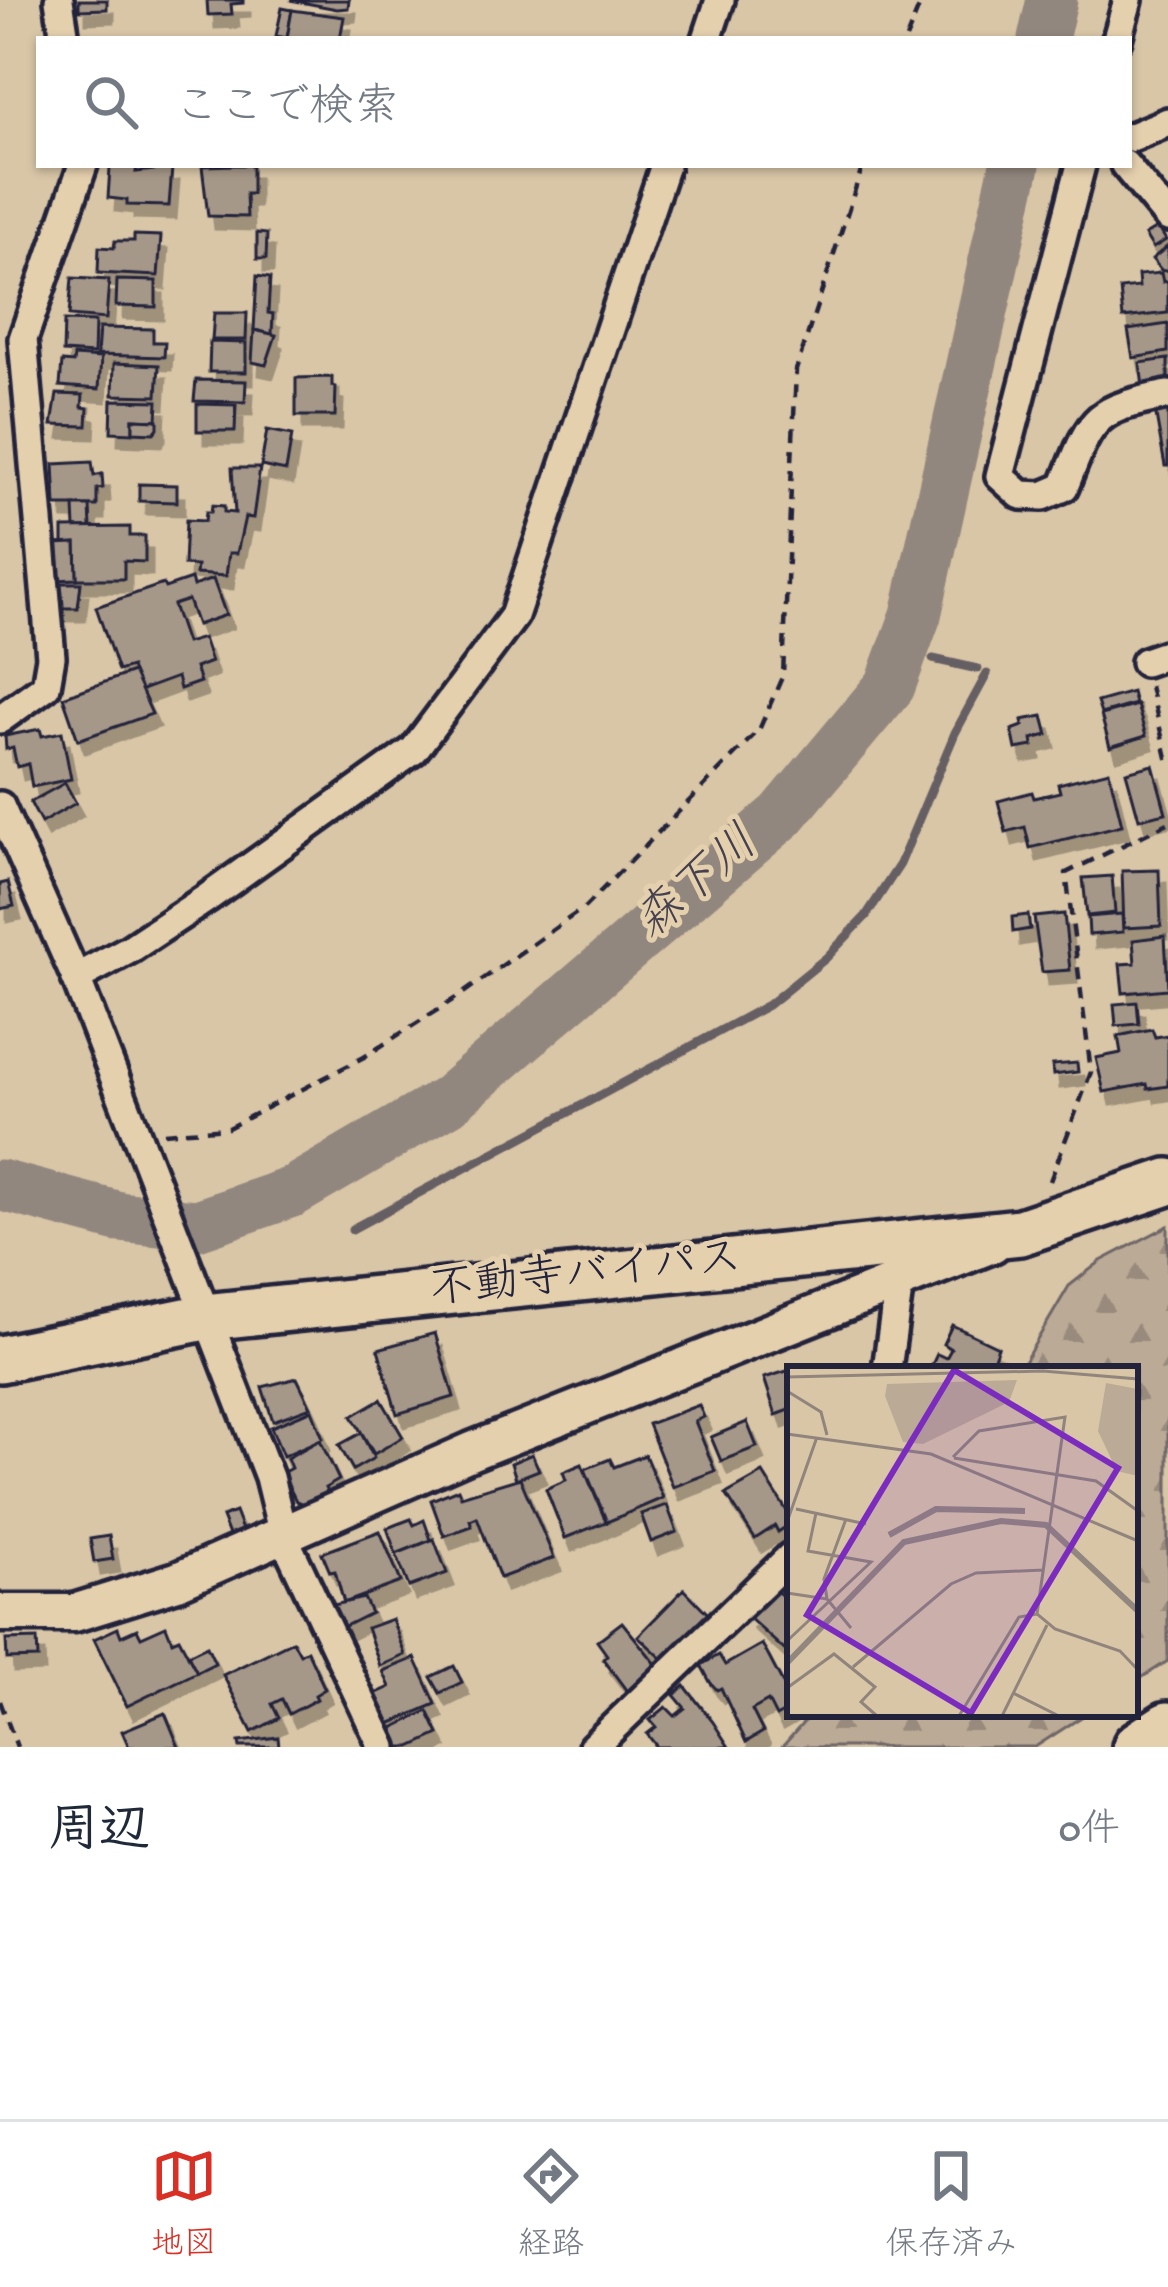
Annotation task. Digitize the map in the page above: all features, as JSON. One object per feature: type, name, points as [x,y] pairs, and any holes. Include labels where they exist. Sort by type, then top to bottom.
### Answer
[{"type":"highway","name":"不動寺バイパス","points":[[0,1359],[205,1317],[1020,1232],[1168,1182]]},
{"type":"highway","points":[[1139,1747],[1168,1728]]},
{"type":"street","points":[[59,0],[65,36]]},
{"type":"street","points":[[708,36],[720,0]]},
{"type":"street","points":[[1118,36],[1128,0]]},
{"type":"street","points":[[1132,137],[1168,122]]},
{"type":"street","points":[[0,719],[46,686],[51,657],[23,339],[82,168]]},
{"type":"street","points":[[76,978],[130,950],[414,750],[514,616],[664,168]]},
{"type":"street","points":[[1080,168],[1000,476],[1022,495],[1043,496],[1064,487],[1082,439],[1100,414],[1168,395]]},
{"type":"street","points":[[1127,168],[1168,217]]},
{"type":"street","points":[[0,806],[76,978],[269,1477],[283,1534],[383,1747]]},
{"type":"street","points":[[0,1612],[74,1613],[177,1581],[472,1451],[1020,1232]]},
{"type":"street","points":[[887,1366],[898,1283]]},
{"type":"street","points":[[593,1747],[787,1560]]},
{"type":"path","points":[[907,36],[922,0]]},
{"type":"path","points":[[135,1136],[228,1128],[364,1057],[459,996],[585,907],[759,730],[783,675],[796,370],[862,168]]},
{"type":"path","points":[[1156,658],[1160,739],[1168,762]]},
{"type":"path","points":[[1020,1232],[1045,1196],[1091,1072],[1066,873],[1168,823]]},
{"type":"path","points":[[0,1701],[17,1747]]},
{"type":"green space","points":[[1168,1226],[1168,1661],[1138,1680],[1138,1366],[1022,1366],[1069,1286],[1101,1261]]},
{"type":"green space","points":[[808,1717],[1081,1717],[1035,1747],[782,1747]]},
{"type":"building","points":[[79,0],[107,0],[107,9],[79,10]]},
{"type":"building","points":[[207,0],[243,3],[231,4],[232,14],[208,15]]},
{"type":"building","points":[[290,0],[349,0],[348,8],[337,9]]},
{"type":"building","points":[[282,8],[292,10],[287,36],[276,36]]},
{"type":"building","points":[[292,10],[344,17],[341,36],[287,36]]},
{"type":"building","points":[[110,168],[137,168],[136,172],[172,168],[169,206],[127,205],[127,200],[108,198]]},
{"type":"building","points":[[202,168],[252,168],[247,217],[208,216]]},
{"type":"building","points":[[1158,227],[1166,240],[1153,248],[1145,235]]},
{"type":"building","points":[[257,233],[267,234],[266,259],[257,259]]},
{"type":"building","points":[[134,235],[161,236],[158,276],[98,273],[99,247],[114,248],[115,241],[134,241]]},
{"type":"building","points":[[1168,246],[1168,270],[1162,271],[1152,259]]},
{"type":"building","points":[[1161,273],[1163,282],[1168,281],[1168,313],[1123,318],[1120,289],[1139,287],[1138,275]]},
{"type":"building","points":[[257,276],[270,278],[272,334],[254,330]]},
{"type":"building","points":[[72,278],[109,280],[106,319],[69,316]]},
{"type":"building","points":[[117,280],[156,281],[156,307],[116,306]]},
{"type":"building","points":[[214,313],[247,313],[246,340],[212,340]]},
{"type":"building","points":[[64,321],[95,322],[94,354],[63,352]]},
{"type":"building","points":[[1168,324],[1168,352],[1133,358],[1128,330]]},
{"type":"building","points":[[99,328],[153,329],[153,342],[165,342],[164,357],[97,355]]},
{"type":"building","points":[[254,330],[276,335],[266,365],[252,362]]},
{"type":"building","points":[[210,342],[246,343],[246,372],[209,372]]},
{"type":"building","points":[[74,356],[101,358],[99,389],[60,386],[62,362],[73,363]]},
{"type":"building","points":[[1168,359],[1168,383],[1143,387],[1140,363]]},
{"type":"building","points":[[114,363],[159,365],[157,396],[113,395]]},
{"type":"building","points":[[332,377],[335,416],[296,416],[296,378]]},
{"type":"building","points":[[196,380],[246,381],[245,402],[194,401]]},
{"type":"building","points":[[57,394],[83,395],[87,426],[52,425]]},
{"type":"building","points":[[112,400],[158,401],[157,420],[133,419],[133,433],[111,432]]},
{"type":"building","points":[[197,404],[236,405],[235,431],[197,431]]},
{"type":"building","points":[[1168,408],[1168,466],[1165,466],[1155,410]]},
{"type":"building","points":[[133,419],[158,420],[158,428],[154,433],[133,432]]},
{"type":"building","points":[[267,430],[292,435],[286,471],[261,466]]},
{"type":"building","points":[[92,462],[94,476],[102,474],[97,506],[56,506],[54,464]]},
{"type":"building","points":[[232,468],[260,468],[253,518],[245,517],[237,553],[229,553],[226,576],[196,574],[197,566],[184,565],[186,520],[205,521],[212,505],[235,513]]},
{"type":"building","points":[[139,484],[177,485],[177,502],[139,501]]},
{"type":"building","points":[[74,506],[90,506],[91,528],[75,528]]},
{"type":"building","points":[[130,527],[130,536],[145,536],[145,562],[124,561],[124,579],[77,579],[76,543],[63,544],[63,528]]},
{"type":"building","points":[[76,543],[77,579],[54,580],[53,544]]},
{"type":"building","points":[[191,579],[193,586],[213,579],[226,615],[197,625],[188,600],[173,605],[186,643],[203,638],[211,662],[195,668],[200,682],[180,689],[177,677],[139,691],[131,667],[118,671],[96,607]]},
{"type":"building","points":[[55,583],[81,583],[78,608],[56,608]]},
{"type":"building","points":[[133,672],[152,714],[78,740],[63,697]]},
{"type":"building","points":[[1132,692],[1135,704],[1101,714],[1097,702]]},
{"type":"building","points":[[1137,705],[1146,736],[1110,747],[1101,715]]},
{"type":"building","points":[[1043,716],[1048,735],[1032,739],[1033,746],[1016,749],[1012,730],[1023,726],[1022,720]]},
{"type":"building","points":[[40,729],[42,736],[62,732],[71,779],[32,787],[28,764],[17,767],[13,748],[6,749],[5,736]]},
{"type":"building","points":[[1153,765],[1166,813],[1139,819],[1126,772]]},
{"type":"building","points":[[1109,771],[1122,825],[1030,848],[1025,827],[1006,832],[998,801],[1032,792],[1034,798],[1060,792],[1058,784]]},
{"type":"building","points":[[65,783],[76,803],[41,823],[30,802]]},
{"type":"building","points":[[1159,870],[1161,926],[1124,928],[1122,871]]},
{"type":"building","points":[[1112,876],[1115,913],[1087,916],[1083,878]]},
{"type":"building","points":[[8,882],[14,906],[0,909],[0,884]]},
{"type":"building","points":[[1064,914],[1070,970],[1042,972],[1034,917]]},
{"type":"building","points":[[1122,914],[1123,932],[1089,935],[1088,917]]},
{"type":"building","points":[[1028,915],[1030,929],[1013,932],[1012,917]]},
{"type":"building","points":[[1165,936],[1168,989],[1123,993],[1120,964],[1135,963],[1133,940]]},
{"type":"building","points":[[1137,1002],[1139,1024],[1116,1026],[1114,1004]]},
{"type":"building","points":[[1152,1029],[1155,1037],[1168,1035],[1168,1086],[1148,1089],[1147,1084],[1104,1092],[1096,1058],[1121,1053],[1118,1036]]},
{"type":"building","points":[[1077,1063],[1078,1072],[1053,1075],[1052,1065]]},
{"type":"building","points":[[952,1325],[998,1347],[991,1366],[931,1366],[937,1354],[946,1358],[951,1349],[943,1344]]},
{"type":"building","points":[[435,1333],[454,1397],[397,1414],[378,1349]]},
{"type":"building","points":[[787,1371],[787,1411],[776,1415],[764,1378]]},
{"type":"building","points":[[297,1378],[311,1407],[273,1421],[262,1387]]},
{"type":"building","points":[[381,1399],[403,1437],[374,1454],[352,1416]]},
{"type":"building","points":[[699,1405],[704,1417],[695,1421],[715,1471],[673,1487],[648,1424]]},
{"type":"building","points":[[312,1410],[323,1438],[283,1456],[271,1427]]},
{"type":"building","points":[[747,1422],[757,1447],[721,1461],[711,1437]]},
{"type":"building","points":[[361,1433],[374,1458],[353,1470],[339,1445]]},
{"type":"building","points":[[320,1440],[339,1480],[303,1504],[296,1501],[282,1473],[291,1468],[287,1458]]},
{"type":"building","points":[[532,1454],[539,1470],[516,1479],[511,1463]]},
{"type":"building","points":[[645,1455],[663,1498],[607,1522],[585,1469],[610,1459],[614,1467]]},
{"type":"building","points":[[582,1464],[606,1522],[565,1538],[546,1489],[566,1480],[563,1472]]},
{"type":"building","points":[[763,1473],[787,1511],[787,1526],[778,1532],[775,1526],[755,1539],[726,1494]]},
{"type":"building","points":[[520,1478],[554,1558],[500,1578],[477,1517],[470,1520],[472,1526],[444,1536],[431,1500],[458,1489],[461,1496]]},
{"type":"building","points":[[667,1505],[677,1532],[651,1542],[641,1514]]},
{"type":"building","points":[[235,1512],[242,1530],[229,1535],[222,1517]]},
{"type":"building","points":[[411,1519],[414,1525],[424,1520],[431,1540],[396,1554],[387,1528]]},
{"type":"building","points":[[380,1531],[401,1582],[344,1603],[335,1571],[330,1572],[322,1553]]},
{"type":"building","points":[[109,1536],[113,1559],[94,1562],[90,1539]]},
{"type":"building","points":[[434,1539],[447,1573],[409,1587],[396,1554]]},
{"type":"building","points":[[773,1588],[787,1600],[787,1652],[747,1616]]},
{"type":"building","points":[[684,1589],[710,1616],[667,1663],[638,1636]]},
{"type":"building","points":[[364,1598],[371,1613],[339,1629],[329,1606]]},
{"type":"building","points":[[392,1619],[405,1655],[380,1666],[367,1628]]},
{"type":"building","points":[[622,1622],[661,1670],[629,1694],[603,1659],[607,1655],[597,1641]]},
{"type":"building","points":[[166,1626],[172,1641],[179,1638],[197,1672],[127,1706],[94,1639],[118,1628],[121,1636],[137,1629],[141,1637]]},
{"type":"building","points":[[37,1639],[38,1658],[7,1659],[6,1640]]},
{"type":"building","points":[[293,1641],[300,1654],[307,1650],[325,1689],[315,1695],[317,1699],[289,1714],[282,1699],[272,1704],[279,1718],[252,1732],[223,1675]]},
{"type":"building","points":[[762,1644],[787,1691],[787,1711],[776,1717],[768,1701],[752,1710],[763,1732],[746,1742],[721,1688],[717,1690],[710,1682],[701,1665],[719,1655],[725,1665]]},
{"type":"building","points":[[207,1646],[215,1663],[197,1672],[188,1655]]},
{"type":"building","points":[[415,1658],[436,1704],[387,1725],[375,1694],[390,1687],[383,1671]]},
{"type":"building","points":[[454,1666],[462,1682],[440,1693],[431,1677]]},
{"type":"building","points":[[685,1686],[729,1747],[657,1747],[647,1734],[656,1727],[650,1720],[666,1707],[675,1716],[685,1708],[674,1695]]},
{"type":"building","points":[[428,1711],[439,1734],[411,1747],[397,1747],[389,1730]]},
{"type":"building","points":[[165,1713],[179,1747],[129,1747],[122,1731]]},
{"type":"building","points":[[278,1737],[279,1747],[240,1747],[239,1742]]},
{"type":"waterway","name":"森下川","points":[[1044,36],[1052,0]]},
{"type":"waterway","name":"森下川","points":[[0,1185],[119,1217],[197,1225],[292,1192],[448,1101],[782,815],[890,686],[916,615],[1014,168]]},
{"type":"waterway","points":[[933,659],[978,669]]},
{"type":"waterway","points":[[352,1229],[768,1005],[826,958],[866,916],[900,864],[955,733],[987,674]]}]
